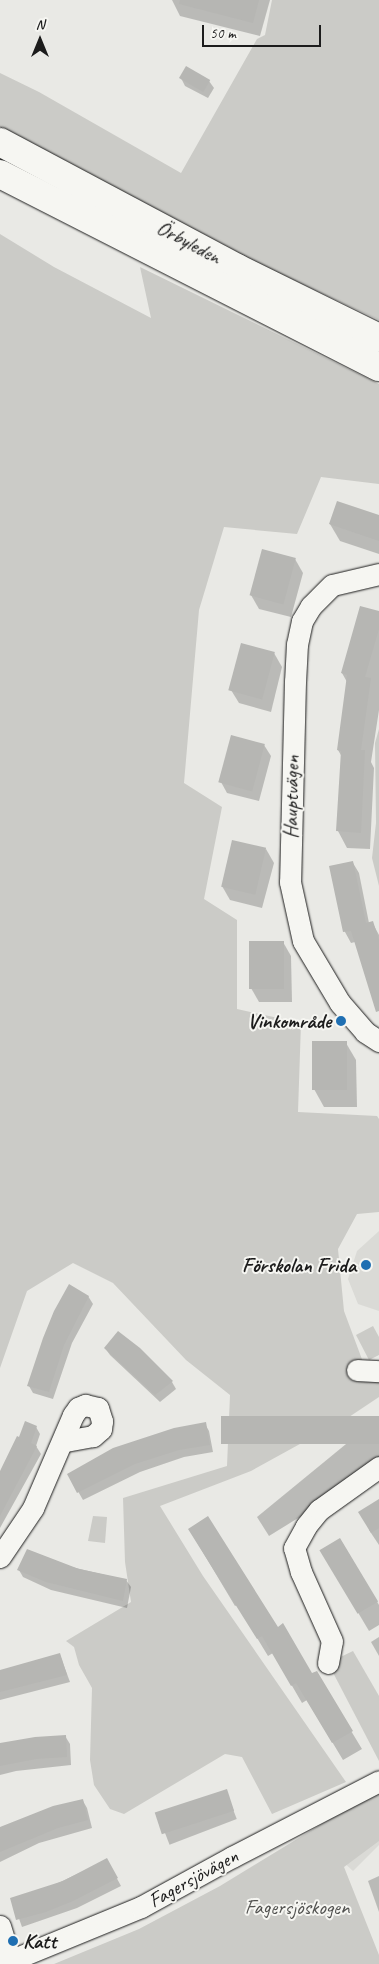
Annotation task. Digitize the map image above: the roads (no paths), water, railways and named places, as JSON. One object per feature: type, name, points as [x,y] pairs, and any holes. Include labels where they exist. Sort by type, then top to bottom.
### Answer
[{"type":"main road","name":"Örbyleden","points":[[0,142],[238,268],[379,338]]},
{"type":"main road","name":"Örbyleden","points":[[0,174],[379,367]]},
{"type":"street","name":"Hauptvägen","points":[[379,574],[332,585],[311,606],[302,621],[297,644],[295,681],[290,862],[290,882],[303,941],[340,1003],[365,1032],[379,1041]]},
{"type":"street","points":[[357,1370],[379,1371]]},
{"type":"street","points":[[0,1557],[33,1508],[64,1441]]},
{"type":"street","points":[[328,1663],[332,1641],[301,1572],[294,1548],[319,1510],[379,1467]]},
{"type":"street","name":"Fagersjövägen","points":[[6,1963],[140,1907],[379,1781]]},
{"type":"street","points":[[0,1926],[6,1963]]},
{"type":"place","name":"Vinkområde","points":[[341,1021]]},
{"type":"place","name":"Förskolan Frida","points":[[366,1265]]},
{"type":"place","name":"Katt","points":[[13,1941]]},
{"type":"park label","name":"Fagersjöskogen","points":[[297,1907]]}]
